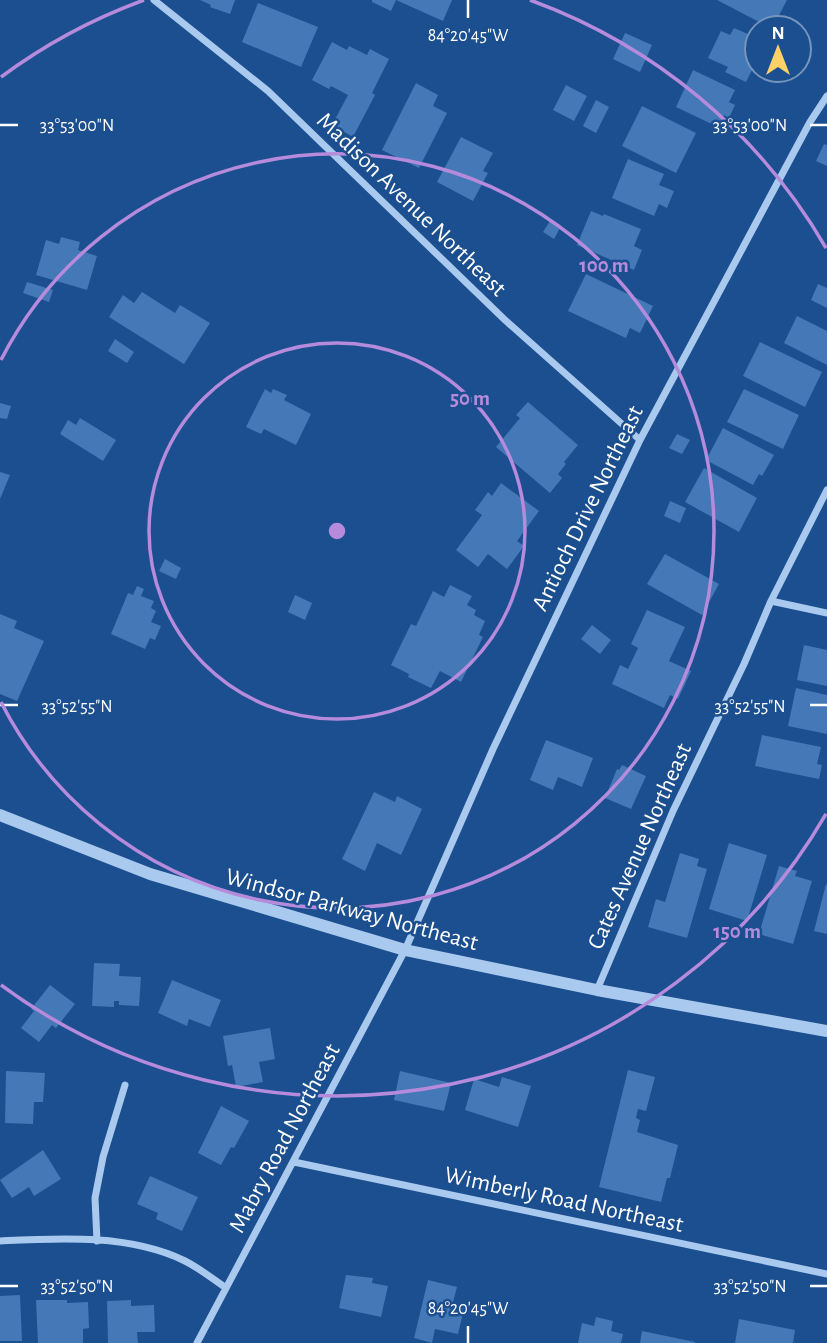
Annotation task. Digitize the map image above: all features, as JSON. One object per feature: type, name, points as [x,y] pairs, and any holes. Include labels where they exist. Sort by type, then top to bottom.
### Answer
[{"type":"street","name":"Madison Avenue Northeast","points":[[154,0],[268,91],[505,320],[640,440]]},
{"type":"street","name":"Antioch Drive Northeast","points":[[405,950],[493,749],[640,440],[810,122],[827,96]]},
{"type":"street","name":"Cates Avenue Northeast","points":[[597,990],[673,811],[744,664],[771,601],[827,489]]},
{"type":"street","points":[[771,601],[827,613]]},
{"type":"street","name":"Windsor Parkway Northeast","points":[[0,815],[150,874],[405,950],[597,990],[827,1031]]},
{"type":"street","name":"Mabry Road Northeast","points":[[197,1343],[405,950]]},
{"type":"street","points":[[97,1241],[95,1199],[103,1157],[125,1085]]},
{"type":"street","name":"Wimberly Road Northeast","points":[[294,1162],[827,1274]]},
{"type":"street","points":[[0,1241],[97,1241],[148,1247],[186,1262],[226,1288]]},
{"type":"building","points":[[200,0],[235,0],[230,14],[210,7],[211,5]]},
{"type":"building","points":[[372,0],[396,0],[391,11]]},
{"type":"building","points":[[396,0],[452,0],[443,21]]},
{"type":"building","points":[[717,0],[787,0],[780,14],[744,14]]},
{"type":"building","points":[[258,3],[318,27],[301,67],[242,42]]},
{"type":"building","points":[[734,28],[743,32],[743,81],[725,72],[728,67],[708,58],[721,31],[730,35]]},
{"type":"building","points":[[625,33],[652,45],[640,72],[613,59]]},
{"type":"building","points":[[332,42],[347,50],[349,46],[367,55],[370,49],[389,59],[372,93],[375,95],[353,137],[332,125],[348,95],[312,80]]},
{"type":"building","points":[[693,70],[735,90],[729,102],[735,105],[729,118],[724,115],[718,127],[676,107]]},
{"type":"building","points":[[416,83],[438,95],[433,106],[447,113],[419,168],[382,150]]},
{"type":"building","points":[[566,85],[587,96],[574,121],[553,110]]},
{"type":"building","points":[[596,100],[609,107],[596,133],[583,126]]},
{"type":"building","points":[[642,106],[696,133],[676,173],[622,146]]},
{"type":"building","points":[[461,137],[493,153],[483,171],[488,173],[473,201],[437,182]]},
{"type":"building","points":[[824,144],[827,145],[827,166],[816,161]]},
{"type":"building","points":[[628,159],[664,174],[659,185],[674,191],[667,208],[659,204],[654,216],[612,198]]},
{"type":"building","points":[[591,211],[641,229],[634,246],[642,250],[634,270],[577,245]]},
{"type":"building","points":[[550,221],[560,228],[554,239],[543,232]]},
{"type":"building","points":[[61,237],[80,242],[78,250],[97,256],[87,290],[36,275],[46,240],[59,244]]},
{"type":"building","points":[[586,274],[653,306],[640,333],[630,328],[626,338],[568,311]]},
{"type":"building","points":[[27,282],[53,290],[49,302],[23,293]]},
{"type":"building","points":[[818,284],[827,288],[827,308],[811,300]]},
{"type":"building","points":[[142,292],[175,313],[180,305],[210,323],[184,364],[109,317],[123,295],[134,303]]},
{"type":"building","points":[[797,316],[827,331],[827,365],[784,343]]},
{"type":"building","points":[[115,339],[134,352],[127,363],[108,351]]},
{"type":"building","points":[[760,342],[822,372],[805,407],[743,376]]},
{"type":"building","points":[[265,389],[271,393],[273,389],[287,395],[284,400],[311,414],[296,445],[264,429],[261,434],[246,427]]},
{"type":"building","points":[[744,389],[799,415],[783,449],[727,422]]},
{"type":"building","points":[[528,402],[578,445],[564,462],[566,464],[558,474],[562,478],[550,493],[496,447],[520,418],[516,415]]},
{"type":"building","points":[[0,403],[11,406],[7,419],[0,418]]},
{"type":"building","points":[[80,418],[116,440],[103,461],[60,434],[68,420],[76,425]]},
{"type":"building","points":[[723,428],[774,455],[762,476],[759,474],[753,485],[706,460]]},
{"type":"building","points":[[677,434],[690,440],[682,454],[669,448]]},
{"type":"building","points":[[704,468],[757,498],[739,532],[685,502]]},
{"type":"building","points":[[0,472],[10,475],[0,499]]},
{"type":"building","points":[[501,483],[539,511],[517,541],[524,546],[507,569],[488,554],[478,567],[456,550],[482,515],[475,510],[488,492],[492,496]]},
{"type":"building","points":[[670,501],[686,508],[680,523],[664,516]]},
{"type":"building","points":[[665,554],[719,584],[702,615],[647,584]]},
{"type":"building","points":[[165,559],[181,568],[176,579],[159,571]]},
{"type":"building","points":[[450,585],[472,596],[467,605],[476,610],[474,615],[485,621],[479,635],[483,637],[461,682],[440,671],[431,688],[391,665],[411,624],[416,626],[433,591],[444,597]]},
{"type":"building","points":[[137,586],[144,589],[141,596],[154,601],[151,608],[156,611],[151,622],[161,626],[155,640],[150,638],[145,649],[111,634],[128,593],[133,595]]},
{"type":"building","points":[[295,595],[312,603],[305,620],[288,612]]},
{"type":"building","points":[[647,610],[685,627],[669,661],[691,671],[678,699],[670,695],[664,708],[612,684],[620,665],[628,669],[638,648],[631,644]]},
{"type":"building","points":[[0,614],[17,621],[14,628],[44,641],[17,701],[0,694]]},
{"type":"building","points":[[592,625],[611,640],[600,654],[581,639]]},
{"type":"building","points":[[804,645],[827,650],[827,686],[797,680]]},
{"type":"building","points":[[796,688],[827,695],[827,734],[788,726]]},
{"type":"building","points":[[762,735],[821,747],[817,764],[822,765],[819,779],[755,766]]},
{"type":"building","points":[[546,740],[593,758],[582,787],[558,777],[553,790],[530,780]]},
{"type":"building","points":[[622,765],[646,776],[631,809],[605,798],[617,769]]},
{"type":"building","points":[[374,792],[395,802],[397,796],[422,809],[401,855],[377,843],[365,871],[342,859]]},
{"type":"building","points":[[729,843],[767,855],[747,921],[709,909]]},
{"type":"building","points":[[680,853],[699,859],[697,866],[707,869],[687,938],[648,927],[656,899],[665,902]]},
{"type":"building","points":[[779,866],[797,871],[795,876],[812,881],[793,944],[759,934]]},
{"type":"building","points":[[827,885],[827,934],[814,931]]},
{"type":"building","points":[[94,963],[120,964],[119,976],[141,977],[139,1006],[119,1005],[119,1001],[114,1001],[114,1007],[92,1006]]},
{"type":"building","points":[[172,980],[221,1000],[210,1027],[189,1019],[187,1026],[158,1013]]},
{"type":"building","points":[[50,985],[75,1004],[56,1028],[52,1025],[39,1042],[21,1028],[34,1011],[31,1009]]},
{"type":"building","points":[[270,1028],[275,1059],[259,1062],[263,1082],[236,1087],[232,1065],[228,1066],[223,1036]]},
{"type":"building","points":[[628,1070],[655,1077],[646,1111],[638,1109],[636,1118],[640,1120],[637,1132],[678,1145],[661,1202],[599,1187]]},
{"type":"building","points":[[6,1071],[45,1073],[43,1102],[34,1102],[33,1124],[5,1123]]},
{"type":"building","points":[[400,1071],[451,1083],[444,1111],[394,1100]]},
{"type":"building","points":[[502,1077],[531,1086],[518,1127],[465,1110],[474,1079],[499,1087]]},
{"type":"building","points":[[221,1106],[249,1121],[221,1165],[198,1153]]},
{"type":"building","points":[[43,1150],[61,1179],[34,1196],[29,1187],[12,1198],[0,1180]]},
{"type":"building","points":[[150,1176],[198,1197],[182,1231],[156,1219],[158,1213],[137,1204]]},
{"type":"building","points":[[346,1275],[373,1278],[372,1283],[388,1286],[381,1317],[339,1308]]},
{"type":"building","points":[[428,1280],[457,1287],[453,1302],[465,1305],[458,1334],[435,1329],[432,1343],[414,1338]]},
{"type":"building","points":[[20,1295],[22,1341],[0,1341],[0,1296]]},
{"type":"building","points":[[36,1300],[88,1302],[89,1328],[83,1329],[83,1343],[38,1343]]},
{"type":"building","points":[[131,1300],[131,1306],[154,1305],[155,1332],[137,1332],[138,1343],[108,1343],[107,1301]]},
{"type":"building","points":[[596,1317],[613,1321],[611,1331],[623,1334],[621,1343],[578,1343],[582,1323],[594,1326]]},
{"type":"building","points":[[739,1319],[795,1330],[793,1343],[735,1343]]},
{"type":"building","points":[[642,1331],[695,1342],[695,1343],[640,1343]]}]
